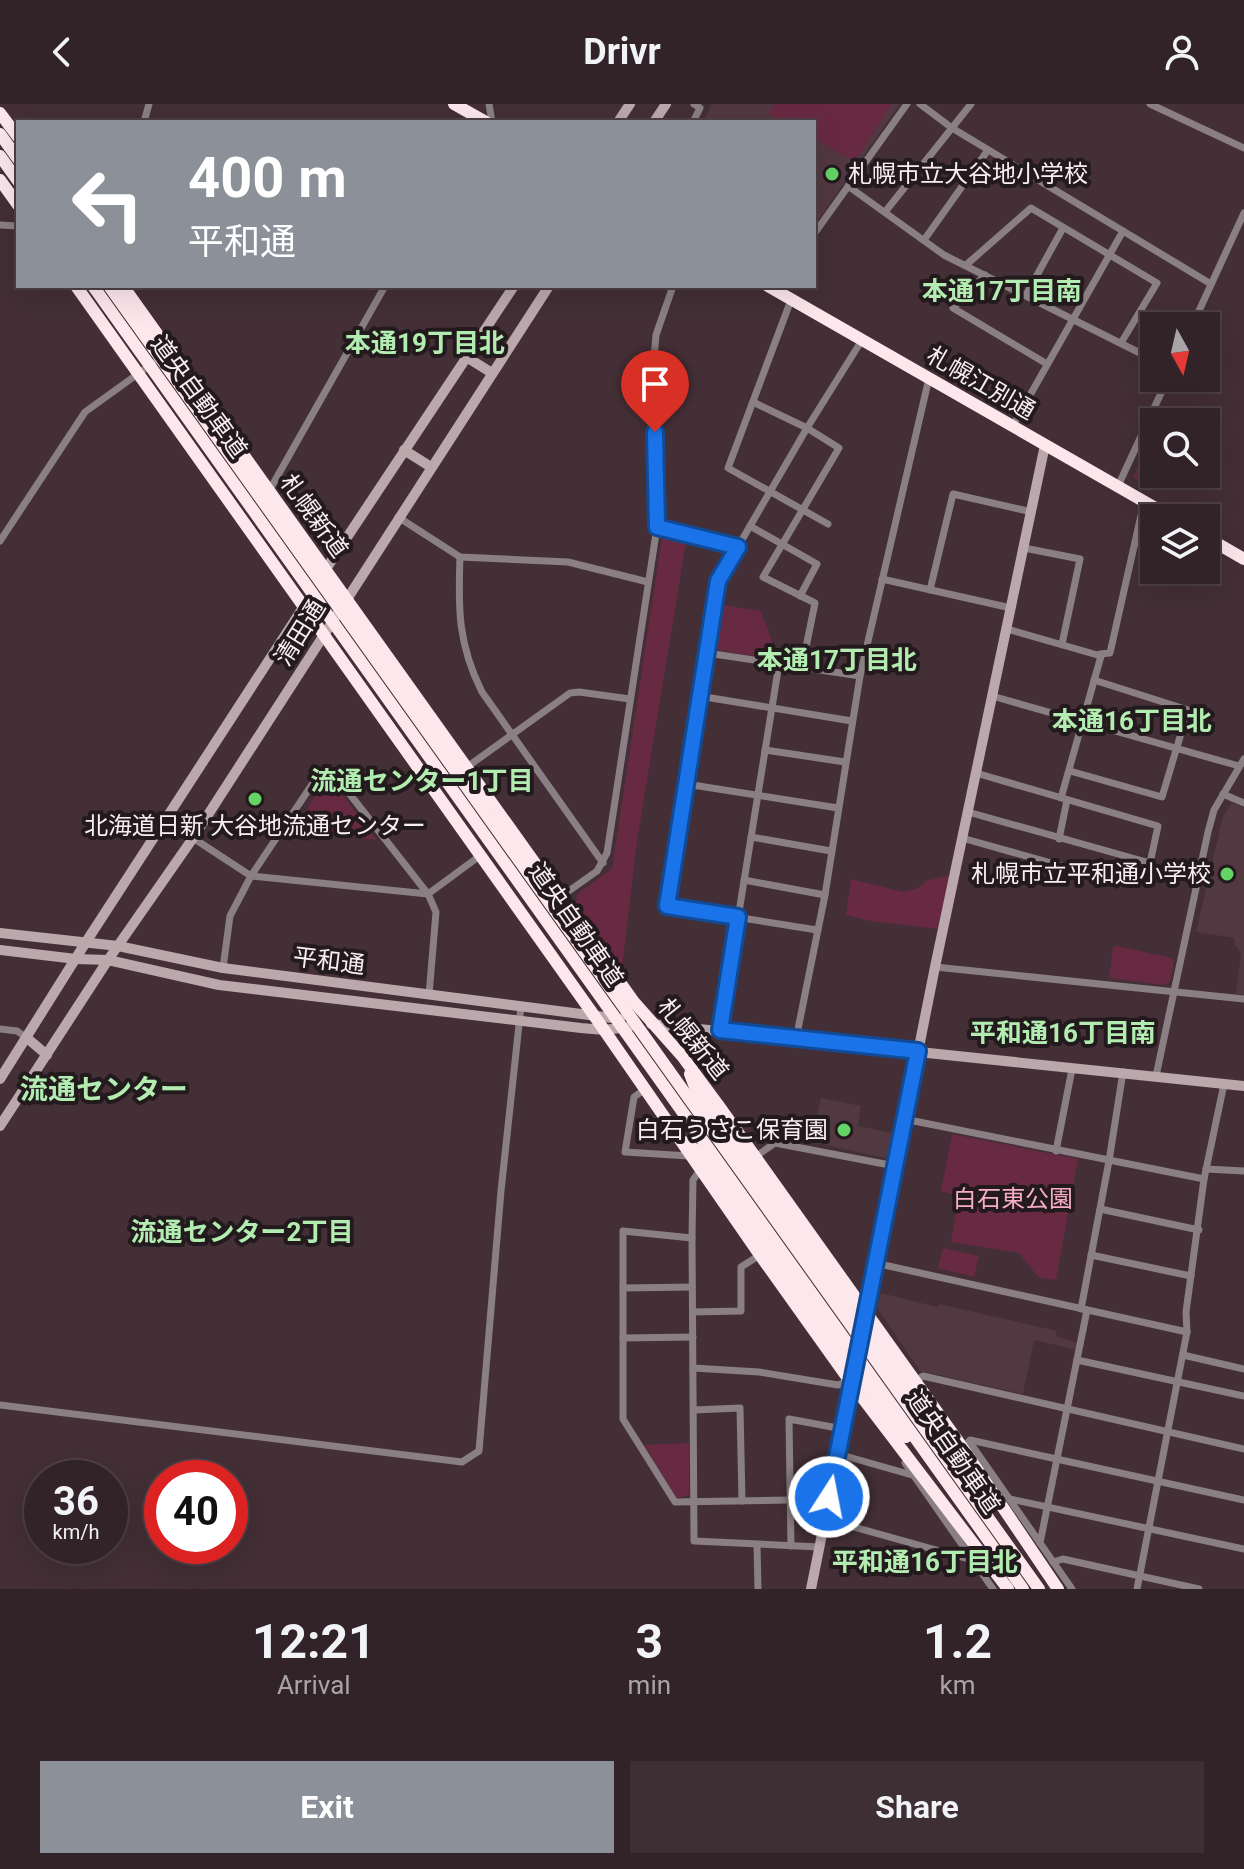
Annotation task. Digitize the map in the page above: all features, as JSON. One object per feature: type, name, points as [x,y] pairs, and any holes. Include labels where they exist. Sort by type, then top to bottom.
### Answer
[{"type":"highway","points":[[454,104],[482,120]]},
{"type":"highway","points":[[0,113],[16,134]]},
{"type":"highway","points":[[0,134],[16,156]]},
{"type":"highway","points":[[0,156],[16,178]]},
{"type":"highway","points":[[0,183],[16,203]]},
{"type":"highway","points":[[77,288],[481,855],[689,1156],[851,1382],[1008,1589]]},
{"type":"highway","name":"道央自動車道","points":[[94,288],[1023,1589]]},
{"type":"highway","name":"道央自動車道","points":[[110,288],[1039,1589]]},
{"type":"highway","name":"札幌新道","points":[[125,288],[634,1002],[682,1056],[915,1381],[965,1445],[1058,1589]]},
{"type":"highway","name":"札幌江別通","points":[[774,288],[1148,504]]},
{"type":"highway","points":[[1220,545],[1244,559]]},
{"type":"highway","points":[[682,1056],[696,1090],[883,1352],[1001,1536]]},
{"type":"highway","points":[[677,1137],[699,1152],[906,1437],[951,1487]]},
{"type":"street","points":[[694,104],[700,108],[694,120]]},
{"type":"street","points":[[816,231],[907,104]]},
{"type":"street","points":[[920,104],[952,128],[1211,284]]},
{"type":"street","points":[[885,212],[971,104]]},
{"type":"street","points":[[1150,104],[1244,148]]},
{"type":"street","points":[[924,240],[988,150]]},
{"type":"street","points":[[848,186],[944,255],[1140,353]]},
{"type":"street","points":[[966,265],[1031,208],[1157,283],[1121,343]]},
{"type":"street","points":[[1198,312],[1240,231],[1244,213]]},
{"type":"street","points":[[1026,295],[1063,228]]},
{"type":"street","points":[[1012,427],[1123,231]]},
{"type":"street","points":[[985,275],[953,308],[1047,364]]},
{"type":"street","points":[[269,491],[384,288]]},
{"type":"street","name":"清田通","points":[[0,1079],[325,570],[513,288]]},
{"type":"street","name":"清田通","points":[[0,1126],[108,960],[193,838],[548,288]]},
{"type":"street","points":[[559,898],[597,871],[603,863],[657,527],[653,369],[656,335],[672,288]]},
{"type":"street","points":[[791,300],[728,468],[828,524]]},
{"type":"street","points":[[817,930],[667,906],[718,581],[862,340]]},
{"type":"street","points":[[0,541],[85,412],[169,352]]},
{"type":"street","points":[[468,358],[492,373]]},
{"type":"street","points":[[796,1039],[825,895],[860,676],[929,378]]},
{"type":"street","points":[[1118,486],[1162,392]]},
{"type":"street","points":[[753,402],[807,428],[839,448],[763,577],[815,603],[802,667]]},
{"type":"street","points":[[811,1589],[935,967],[1045,445]]},
{"type":"street","points":[[404,450],[431,467]]},
{"type":"street","points":[[930,590],[953,494],[1032,512]]},
{"type":"street","points":[[1007,629],[1100,654],[1110,653],[1144,502]]},
{"type":"street","points":[[398,517],[460,557],[568,562],[648,582]]},
{"type":"street","points":[[750,526],[817,564],[800,596]]},
{"type":"street","points":[[657,527],[738,547]]},
{"type":"street","points":[[1024,548],[1080,559],[1062,644]]},
{"type":"street","points":[[460,557],[459,618],[465,650],[482,692],[603,863]]},
{"type":"street","points":[[882,579],[1011,608]]},
{"type":"street","points":[[707,653],[860,676]]},
{"type":"street","points":[[1059,839],[1070,771],[1100,654]]},
{"type":"street","points":[[720,1030],[779,664]]},
{"type":"street","points":[[1070,771],[1162,797],[1188,710],[1094,680]]},
{"type":"street","points":[[467,767],[570,693],[630,699]]},
{"type":"street","points":[[699,696],[852,721]]},
{"type":"street","points":[[992,696],[1176,749],[1242,762],[1214,810],[1156,1076]]},
{"type":"street","points":[[765,750],[845,762]]},
{"type":"street","points":[[968,812],[1150,863],[1158,826],[976,773]]},
{"type":"street","points":[[223,968],[230,916],[251,876],[313,783],[341,783],[428,894],[436,912],[429,995]]},
{"type":"street","points":[[686,784],[838,808]]},
{"type":"street","points":[[1223,794],[1244,803]]},
{"type":"street","points":[[751,837],[831,851]]},
{"type":"street","points":[[193,838],[251,876],[428,894],[481,855]]},
{"type":"street","points":[[962,838],[1122,883]]},
{"type":"street","points":[[744,880],[825,895]]},
{"type":"street","name":"平和通","points":[[0,933],[118,946],[223,968],[593,1014],[655,1025],[1244,1086]]},
{"type":"street","name":"平和通","points":[[0,950],[108,960],[219,985],[604,1030],[655,1025]]},
{"type":"street","points":[[935,967],[1244,999]]},
{"type":"street","points":[[0,1405],[462,1462],[479,1451],[501,1191],[521,1006]]},
{"type":"street","points":[[0,1029],[17,1031],[47,1055]]},
{"type":"street","points":[[1056,1151],[1072,1069]]},
{"type":"street","points":[[1040,1543],[1077,1360],[1091,1255],[1123,1072]]},
{"type":"street","points":[[1137,1589],[1187,1332],[1204,1179],[1224,1084]]},
{"type":"street","points":[[644,1090],[634,1097],[625,1152],[689,1156]]},
{"type":"street","points":[[904,1119],[1204,1179]]},
{"type":"street","points":[[755,1157],[775,1143],[895,1166]]},
{"type":"street","points":[[1206,1169],[1244,1171]]},
{"type":"street","points":[[700,1170],[693,1180],[692,1238],[694,1541],[819,1547]]},
{"type":"street","points":[[1100,1209],[1199,1230]]},
{"type":"street","points":[[692,1238],[623,1231],[623,1419],[675,1502],[790,1500]]},
{"type":"street","points":[[693,1312],[741,1311],[741,1267],[760,1255]]},
{"type":"street","points":[[1091,1255],[1191,1276]]},
{"type":"street","points":[[875,1263],[1187,1332]]},
{"type":"street","points":[[623,1288],[692,1287]]},
{"type":"street","points":[[623,1338],[693,1337]]},
{"type":"street","points":[[1183,1355],[1244,1369]]},
{"type":"street","points":[[1077,1360],[1244,1396]]},
{"type":"street","points":[[693,1368],[759,1372],[838,1385],[851,1382]]},
{"type":"street","points":[[915,1381],[923,1376],[1244,1449]]},
{"type":"street","points":[[694,1410],[740,1408],[742,1501]]},
{"type":"street","points":[[791,1546],[789,1419],[843,1429]]},
{"type":"street","points":[[888,1430],[912,1475],[993,1589]]},
{"type":"street","points":[[965,1445],[1057,1460],[1244,1500]]},
{"type":"street","points":[[965,1445],[1010,1499],[1072,1589]]},
{"type":"street","points":[[838,1454],[912,1475]]},
{"type":"street","points":[[1010,1499],[1244,1549]]},
{"type":"street","points":[[825,1519],[972,1560]]},
{"type":"street","points":[[757,1545],[758,1589]]},
{"type":"street","points":[[1053,1562],[1063,1559],[1199,1589]]},
{"type":"shaded area","name":"札幌市立大谷地小学校","points":[[712,104],[900,104],[816,223],[816,120],[704,120]]},
{"type":"shaded area","name":"札幌市立平和通小学校","points":[[1232,803],[1244,808],[1244,995],[1236,994],[1241,953],[1234,938],[1196,932],[1223,816]]},
{"type":"shaded area","name":"白石うさこ保育園","points":[[821,1098],[861,1106],[858,1126],[892,1133],[885,1158],[812,1142]]},
{"type":"shaded area","points":[[881,1293],[1057,1331],[1056,1336],[1079,1343],[1077,1350],[1034,1340],[1023,1394],[920,1371],[877,1308]]},
{"type":"green space","points":[[774,104],[892,104],[857,158],[847,158],[816,139],[816,120],[779,120],[768,114]]},
{"type":"green space","points":[[1140,463],[1140,481],[1133,477]]},
{"type":"green space","points":[[663,531],[687,536],[637,841],[622,968],[576,903],[577,894],[612,869]]},
{"type":"green space","points":[[724,605],[761,611],[779,660],[717,650]]},
{"type":"green space","points":[[321,793],[344,797],[377,840],[295,830],[315,796]]},
{"type":"green space","points":[[950,875],[939,929],[846,915],[851,879],[903,892],[918,888],[926,881]]},
{"type":"green space","points":[[1113,947],[1172,958],[1170,982],[1165,985],[1109,978]]},
{"type":"green space","name":"白石東公園","points":[[952,1134],[1078,1159],[1056,1280],[1039,1278],[1019,1253],[951,1242],[959,1196],[941,1191]]},
{"type":"green space","points":[[943,1248],[979,1256],[974,1277],[938,1268]]},
{"type":"green space","points":[[689,1443],[689,1495],[677,1498],[644,1445]]},
{"type":"place","name":"札幌市立大谷地小学校","points":[[832,174]]},
{"type":"place","name":"北海道日新 大谷地流通センター","points":[[255,799]]},
{"type":"place","name":"札幌市立平和通小学校","points":[[1227,874]]},
{"type":"place","name":"白石うさこ保育園","points":[[844,1130]]},
{"type":"district","name":"本通17丁目南","points":[[1002,291]]},
{"type":"district","name":"本通19丁目北","points":[[425,343]]},
{"type":"district","name":"本通17丁目北","points":[[837,660]]},
{"type":"district","name":"本通16丁目北","points":[[1132,721]]},
{"type":"district","name":"流通センター1丁目","points":[[422,781]]},
{"type":"district","name":"平和通16丁目南","points":[[1063,1033]]},
{"type":"district","name":"流通センター","points":[[104,1089]]},
{"type":"district","name":"流通センター2丁目","points":[[242,1232]]},
{"type":"district","name":"平和通16丁目北","points":[[925,1562]]},
{"type":"route","points":[[655,432],[657,527],[738,547],[718,581],[667,906],[738,917],[720,1030],[918,1051],[829,1497]]}]
